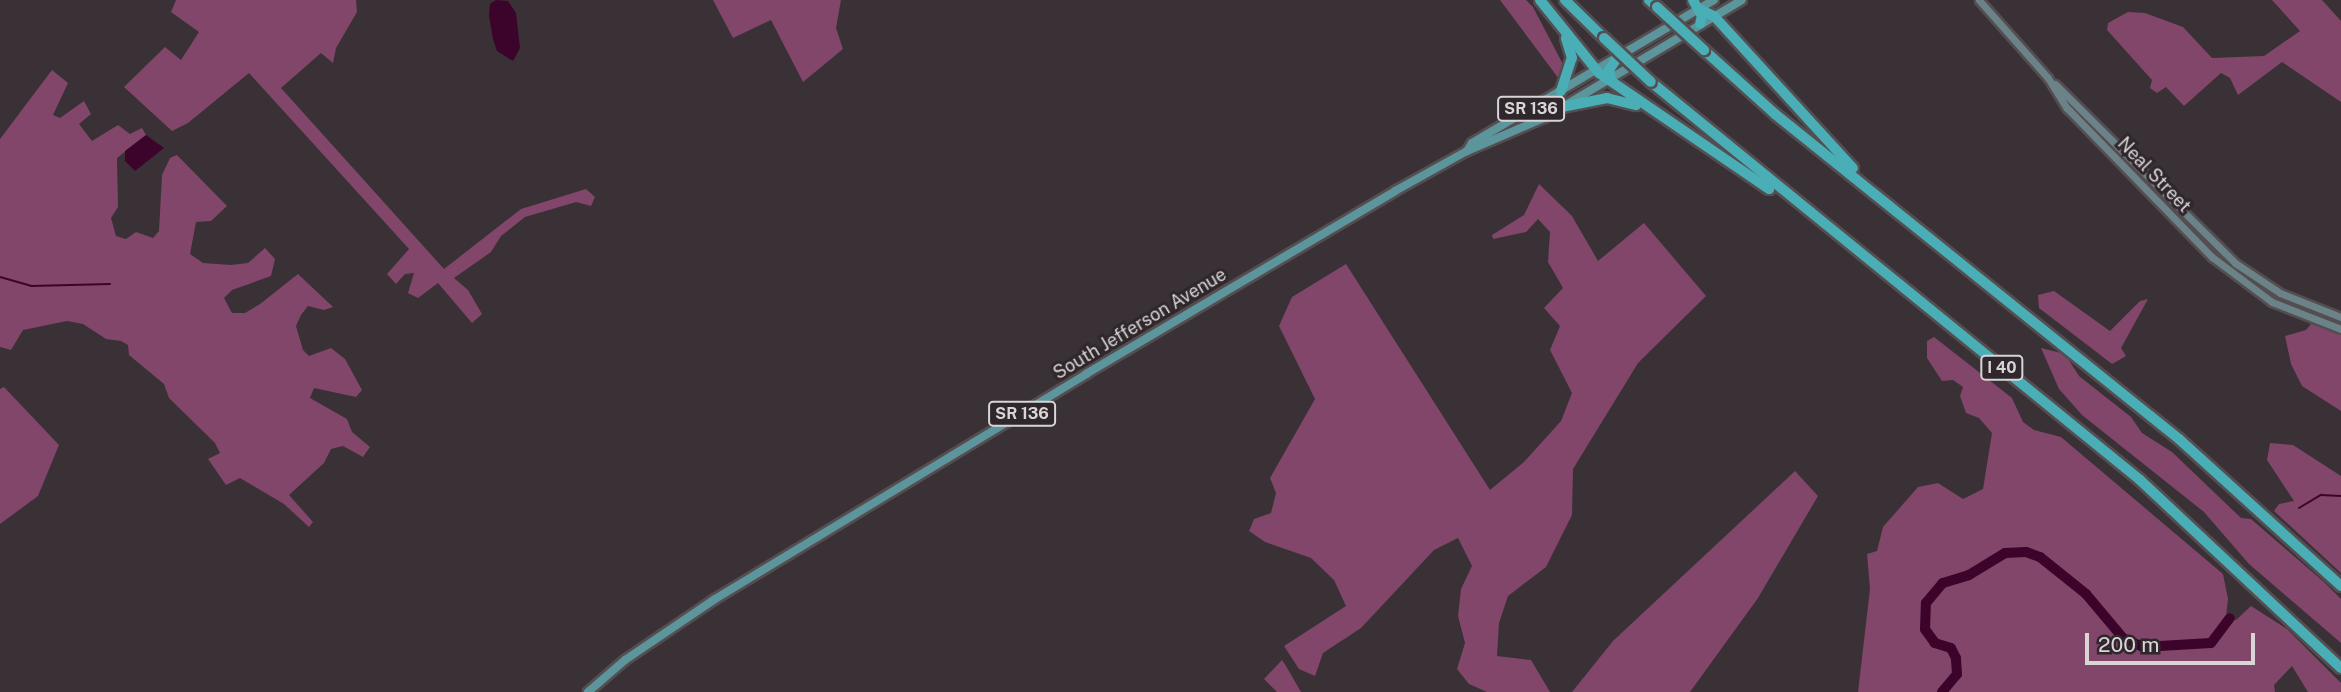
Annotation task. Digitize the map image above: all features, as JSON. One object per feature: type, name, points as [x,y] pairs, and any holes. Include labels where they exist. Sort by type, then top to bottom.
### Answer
[{"type":"highway","points":[[1540,0],[1597,70],[1661,117],[1833,233]]},
{"type":"highway","name":"I 40","points":[[1565,0],[1651,82],[1833,233],[2140,480],[2341,668]]},
{"type":"highway","points":[[1653,4],[1885,201],[2179,439],[2341,586]]},
{"type":"highway","points":[[1696,5],[1714,16],[1885,201]]},
{"type":"highway","points":[[1696,5],[1700,24]]},
{"type":"highway","points":[[1555,20],[1569,43],[1572,58],[1561,91]]},
{"type":"highway","points":[[1611,78],[1611,67],[1618,58]]},
{"type":"highway","points":[[1562,107],[1607,98],[1661,117]]},
{"type":"main road","name":"South Jefferson Avenue","points":[[587,692],[715,599],[1086,373],[1467,151],[1618,58],[1696,5],[1714,0]]},
{"type":"main road","name":"South Jefferson Avenue","points":[[1467,151],[1562,107],[1742,0]]},
{"type":"main road","name":"Neal Street","points":[[1979,0],[2048,78],[2067,108],[2238,280],[2293,312],[2341,329]]},
{"type":"main road","points":[[2048,78],[2213,245],[2280,293],[2341,317]]},
{"type":"shaded area","points":[[176,0],[356,0],[357,12],[336,48],[333,63],[321,53],[281,88],[444,269],[521,209],[586,189],[595,197],[591,206],[576,202],[525,217],[501,236],[491,252],[454,278],[468,290],[482,314],[472,323],[438,283],[418,298],[408,293],[414,273],[405,274],[396,284],[387,274],[409,249],[249,73],[188,123],[172,131],[124,87],[165,47],[181,60],[199,32],[171,12]]},
{"type":"shaded area","points":[[496,0],[508,1],[516,13],[520,48],[513,61],[497,51],[493,39],[489,16],[490,4]]},
{"type":"shaded area","points":[[713,0],[841,0],[836,28],[843,49],[803,82],[771,20],[733,38]]},
{"type":"shaded area","points":[[1500,0],[1526,0],[1533,7],[1566,70],[1562,83]]},
{"type":"shaded area","points":[[2272,0],[2322,0],[2341,21],[2341,102],[2282,62],[2238,95],[2230,78],[2221,73],[2184,106],[2166,87],[2157,93],[2150,88],[2152,80],[2107,30],[2108,23],[2128,12],[2145,13],[2183,27],[2212,58],[2264,56],[2300,31]]},
{"type":"shaded area","points":[[52,70],[68,83],[53,115],[60,118],[84,101],[91,114],[79,124],[92,141],[118,125],[130,134],[142,128],[146,135],[117,158],[118,207],[111,218],[116,236],[126,239],[136,232],[153,238],[159,231],[162,175],[170,158],[177,155],[227,206],[211,221],[196,222],[190,254],[203,263],[231,265],[248,263],[265,248],[275,259],[271,276],[232,290],[224,298],[232,313],[245,313],[298,274],[333,307],[324,310],[308,306],[301,315],[296,326],[303,350],[309,356],[331,348],[345,359],[362,390],[356,397],[314,388],[310,398],[347,419],[352,432],[370,447],[363,457],[343,446],[331,449],[324,463],[289,495],[313,522],[309,527],[284,504],[240,478],[226,485],[208,459],[220,453],[215,443],[169,398],[164,384],[129,355],[128,345],[106,339],[83,324],[67,321],[23,330],[11,350],[0,347],[0,139]]},
{"type":"shaded area","points":[[146,135],[164,148],[135,171],[125,161],[125,151]]},
{"type":"shaded area","points":[[1539,184],[1572,216],[1598,261],[1644,223],[1706,296],[1638,363],[1573,469],[1572,515],[1546,567],[1508,596],[1499,623],[1497,656],[1531,660],[1550,692],[1487,692],[1469,684],[1457,669],[1465,643],[1458,616],[1461,589],[1472,566],[1458,538],[1434,550],[1361,628],[1323,653],[1315,676],[1299,669],[1284,646],[1346,606],[1334,580],[1311,558],[1265,542],[1249,531],[1254,519],[1271,513],[1276,493],[1270,478],[1315,399],[1279,326],[1292,297],[1346,264],[1490,490],[1524,462],[1561,421],[1572,393],[1550,350],[1560,326],[1544,308],[1563,288],[1548,262],[1550,232],[1538,219],[1526,232],[1493,239],[1492,235],[1524,215]]},
{"type":"shaded area","points":[[2054,291],[2110,331],[2140,301],[2148,299],[2121,348],[2126,356],[2112,364],[2039,308],[2038,295]]},
{"type":"shaded area","points":[[2311,324],[2341,334],[2341,411],[2302,386],[2291,364],[2285,336],[2306,330]]},
{"type":"shaded area","points":[[1934,337],[2012,398],[2023,422],[2034,430],[2061,437],[2223,574],[2228,599],[2226,617],[2236,620],[2251,606],[2287,629],[2341,683],[2341,692],[2308,692],[2292,666],[2274,685],[2275,692],[1858,692],[1870,589],[1867,554],[1877,551],[1883,527],[1918,487],[1938,483],[1963,499],[1983,489],[1992,433],[1979,418],[1966,413],[1960,396],[1963,387],[1953,380],[1942,381],[1927,358],[1927,341]]},
{"type":"shaded area","points":[[2041,348],[2065,354],[2079,376],[2131,417],[2142,433],[2172,452],[2241,518],[2251,519],[2324,582],[2341,599],[2341,643],[2249,564],[2204,512],[2082,415],[2059,389]]},
{"type":"shaded area","points":[[4,387],[59,445],[38,496],[0,524],[0,389]]},
{"type":"shaded area","points":[[2270,443],[2293,445],[2341,476],[2341,573],[2274,511],[2279,504],[2294,501],[2267,460]]},
{"type":"shaded area","points":[[1795,471],[1818,496],[1758,598],[1690,692],[1572,692],[1613,641]]},
{"type":"shaded area","points":[[1282,660],[1301,692],[1277,692],[1264,679]]},
{"type":"waterway","points":[[0,277],[31,286],[110,284]]},
{"type":"waterway","points":[[2299,508],[2321,495],[2341,496]]},
{"type":"waterway","points":[[1942,692],[1957,674],[1956,658],[1951,648],[1935,643],[1925,629],[1926,603],[1943,583],[1969,575],[2005,553],[2026,552],[2040,557],[2086,594],[2123,638],[2143,647],[2211,643],[2230,618]]}]
